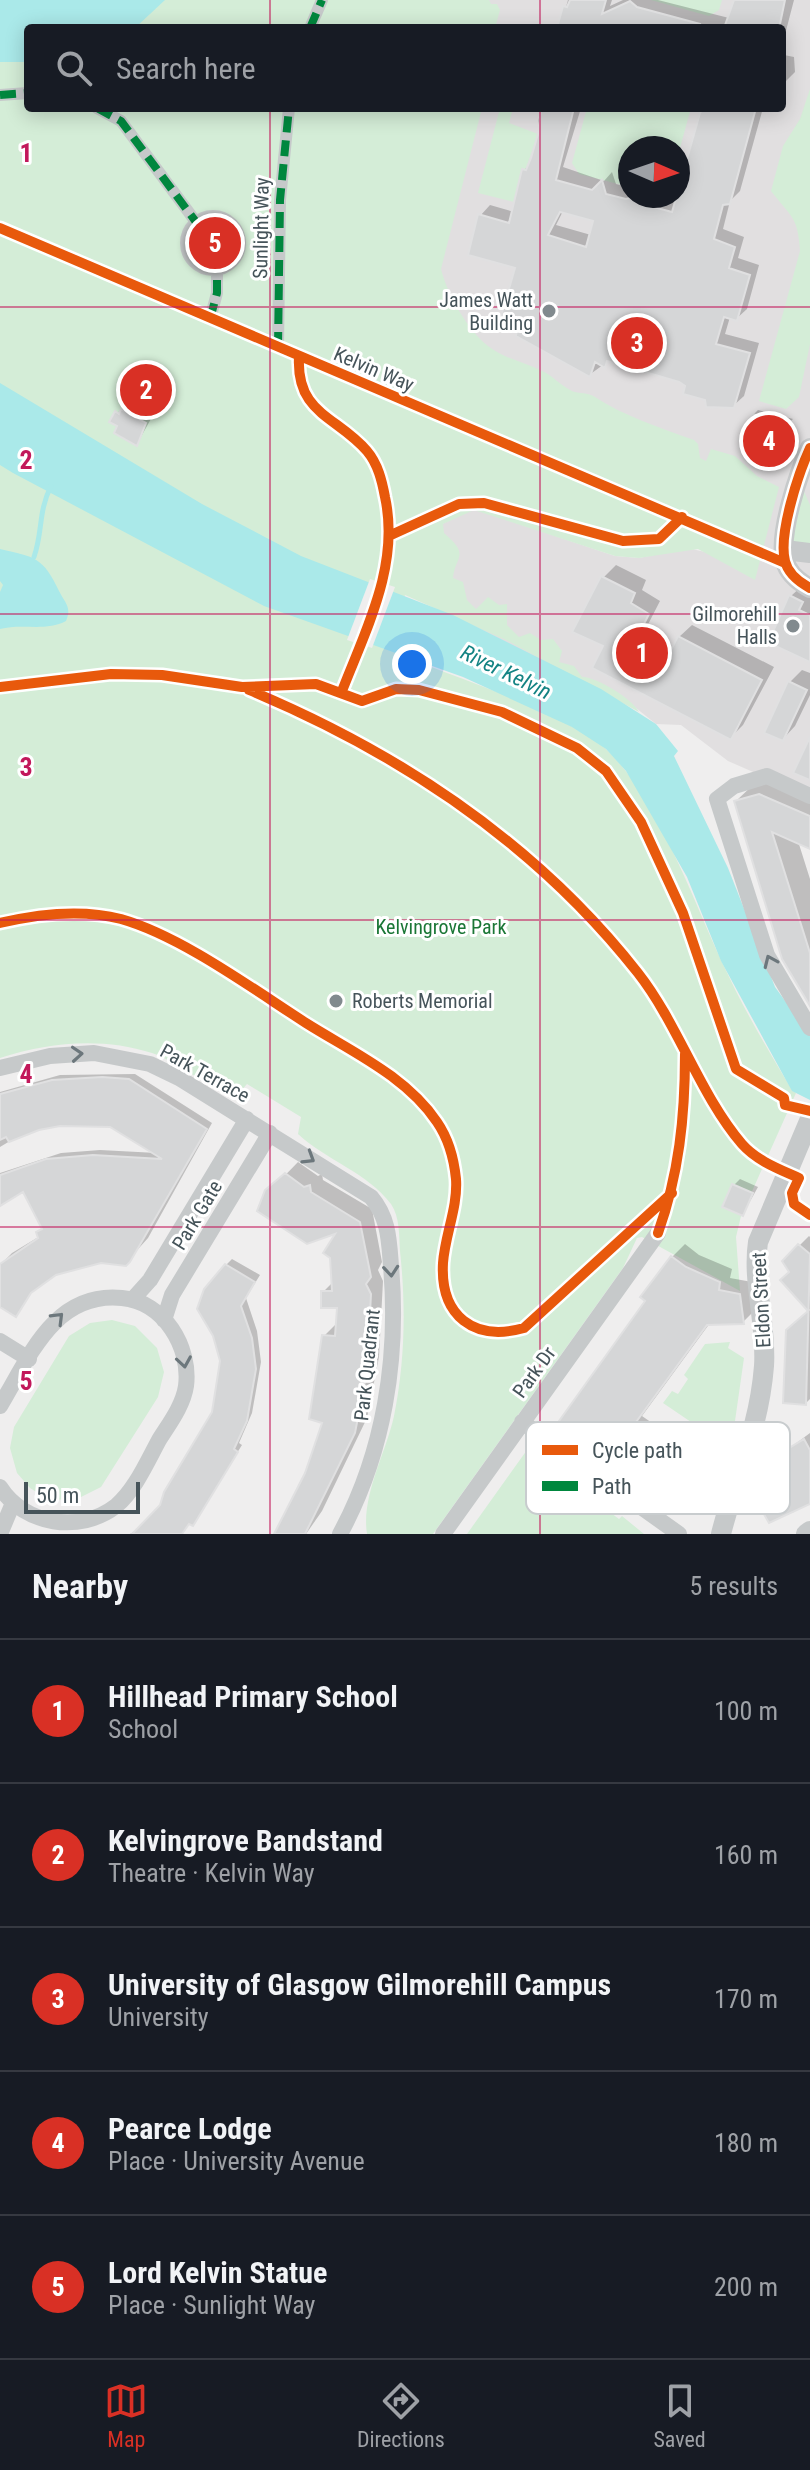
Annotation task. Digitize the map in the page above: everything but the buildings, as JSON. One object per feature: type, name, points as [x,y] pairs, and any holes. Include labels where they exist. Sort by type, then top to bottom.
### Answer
[{"type":"street","points":[[312,24],[322,0]]},
{"type":"street","points":[[0,95],[24,93]]},
{"type":"street","points":[[104,112],[121,121],[196,222]]},
{"type":"street","name":"Sunlight Way","points":[[278,348],[280,200],[289,112]]},
{"type":"street","points":[[212,216],[221,217],[235,228],[240,245],[233,261],[217,270],[200,267],[188,254],[186,237],[196,222],[212,216]]},
{"type":"street","name":"Kelvin Way","points":[[0,228],[735,540],[785,557],[810,553]]},
{"type":"street","points":[[210,319],[217,293],[217,270]]},
{"type":"street","points":[[810,448],[798,478],[785,557],[799,582],[810,588]]},
{"type":"street","points":[[810,796],[767,776],[734,786],[717,799],[767,955],[810,1028]]},
{"type":"street","name":"Park Terrace","points":[[0,1068],[50,1056],[115,1055],[161,1069],[371,1197]]},
{"type":"street","name":"Park Gate","points":[[132,1300],[150,1280],[247,1119]]},
{"type":"street","name":"Eldon Street","points":[[755,1422],[763,1385],[764,1331],[756,1260],[758,1242],[808,1123]]},
{"type":"street","name":"Park Gate","points":[[164,1320],[172,1295],[270,1133]]},
{"type":"street","name":"Park Quadrant","points":[[340,1534],[356,1501],[378,1438],[391,1356],[394,1299],[388,1236],[380,1208],[371,1197]]},
{"type":"street","name":"Park Dr","points":[[443,1534],[658,1233]]},
{"type":"street","points":[[0,1406],[53,1322],[73,1305],[93,1298],[132,1300],[164,1320],[182,1348],[185,1389],[173,1417],[130,1489],[103,1515],[66,1524],[35,1526],[0,1487]]},
{"type":"street","points":[[0,1341],[29,1359]]},
{"type":"street","points":[[522,1422],[526,1425]]},
{"type":"street","points":[[0,1534],[13,1503]]},
{"type":"street","points":[[651,1514],[679,1534]]},
{"type":"street","name":"Eldon Street","points":[[721,1534],[728,1514]]},
{"type":"shaded area","points":[[419,0],[810,0],[810,797],[728,761],[681,725],[656,724],[636,708],[453,615],[434,528],[469,511],[480,511],[615,556],[639,558],[687,548],[710,553],[493,364],[434,322],[395,112],[786,112],[786,24],[412,24]]},
{"type":"green space","name":"Kelvingrove Park","points":[[0,0],[489,0],[491,4],[497,4],[500,10],[496,24],[24,24],[24,112],[481,112],[441,269],[453,301],[473,331],[494,350],[546,373],[572,391],[592,395],[629,415],[694,440],[698,444],[700,458],[706,461],[711,449],[735,456],[757,476],[779,487],[755,580],[698,549],[639,558],[615,556],[474,510],[443,524],[444,533],[459,552],[453,578],[463,582],[467,600],[476,609],[488,597],[499,605],[507,604],[507,625],[519,637],[530,633],[541,640],[553,639],[562,651],[559,662],[574,666],[582,677],[613,689],[639,712],[506,640],[405,595],[386,648],[543,711],[592,738],[613,756],[633,780],[651,809],[738,995],[773,1059],[796,1093],[741,1216],[736,1237],[740,1291],[642,1237],[637,1238],[623,1268],[433,1534],[367,1534],[371,1490],[394,1416],[403,1334],[398,1227],[391,1204],[371,1184],[298,1134],[301,1117],[247,1084],[240,1092],[232,1092],[210,1084],[152,1053],[95,1043],[37,1048],[0,1058]]},
{"type":"green space","points":[[651,0],[722,0],[719,10],[709,16]]},
{"type":"green space","points":[[810,89],[810,344],[799,397],[786,409],[759,401],[800,251],[795,223],[771,191],[783,146],[800,119]]},
{"type":"green space","points":[[499,112],[512,112],[509,123],[538,134],[514,202],[478,193]]},
{"type":"green space","points":[[586,112],[690,112],[683,136],[618,136],[618,184],[579,174],[572,163]]},
{"type":"green space","points":[[803,489],[810,505],[810,544],[789,542]]},
{"type":"green space","points":[[112,1320],[135,1326],[157,1348],[164,1372],[158,1397],[101,1487],[73,1501],[46,1498],[30,1488],[17,1473],[10,1448],[14,1427],[69,1336],[90,1323]]},
{"type":"green space","points":[[730,1342],[728,1348],[744,1358],[735,1422],[691,1422],[663,1403],[672,1391],[678,1394],[688,1379],[684,1375],[705,1344]]},
{"type":"green space","points":[[526,1451],[526,1514],[612,1514],[619,1519],[622,1516],[644,1534],[467,1534]]},
{"type":"water","points":[[0,0],[165,0],[139,24],[24,24],[24,62],[0,62]]},
{"type":"water","name":"River Kelvin","points":[[0,383],[202,504],[301,556],[453,615],[601,689],[656,724],[678,751],[674,756],[728,868],[775,987],[810,1035],[810,1100],[792,1091],[721,961],[687,877],[626,771],[606,749],[572,727],[463,677],[264,606],[13,473],[0,465]]},
{"type":"water","points":[[0,549],[30,557],[43,565],[67,605],[66,621],[50,626],[0,629],[0,592],[3,585],[0,581]]},
{"type":"pier","points":[[370,579],[395,587],[372,648],[347,640]]},
{"type":"waterway","points":[[34,557],[44,504],[51,486]]},
{"type":"marked path","points":[[312,24],[322,0]]},
{"type":"marked path","points":[[0,95],[24,93]]},
{"type":"marked path","points":[[104,112],[121,121],[196,222]]},
{"type":"marked path","points":[[278,348],[280,200],[289,112]]},
{"type":"marked path","points":[[210,319],[217,293],[217,270]]},
{"type":"cycle path","points":[[0,228],[785,563]]},
{"type":"cycle path","points":[[299,357],[300,376],[311,403],[355,439],[374,461],[382,485],[388,522],[388,547],[378,596],[342,691]]},
{"type":"cycle path","points":[[810,448],[800,472],[784,535],[785,561],[789,570],[810,588]]},
{"type":"cycle path","points":[[391,535],[459,504],[484,503],[623,541],[659,539],[682,517]]},
{"type":"cycle path","points":[[0,687],[111,674],[162,675],[242,687],[316,684],[362,701],[396,689],[419,690],[502,712],[577,748],[606,771],[641,822],[683,913],[736,1069],[784,1098],[785,1105],[810,1111]]},
{"type":"cycle path","points":[[249,690],[305,715],[412,773],[462,806],[555,883],[598,926],[638,973],[665,1014],[714,1104],[742,1144],[761,1160],[799,1178],[792,1193],[794,1204],[810,1215]]},
{"type":"cycle path","points":[[0,923],[76,913],[121,919],[144,927],[192,950],[377,1066],[410,1091],[437,1122],[452,1156],[456,1190],[444,1252],[444,1282],[454,1311],[476,1328],[490,1331],[524,1328],[672,1193]]},
{"type":"cycle path","points":[[658,1233],[671,1189],[679,1145],[685,1054]]},
{"type":"place","name":"Lord Kelvin Statue","points":[[215,243]]},
{"type":"place","name":"James Watt Building","points":[[549,311]]},
{"type":"place","name":"University of Glasgow Gilmorehill Campus","points":[[637,343]]},
{"type":"place","name":"Kelvingrove Bandstand","points":[[146,390]]},
{"type":"place","name":"Pearce Lodge","points":[[769,441]]},
{"type":"place","name":"Gilmorehill Halls","points":[[793,626]]},
{"type":"place","name":"Hillhead Primary School","points":[[642,653]]},
{"type":"place","name":"Roberts Memorial","points":[[336,1001]]}]
